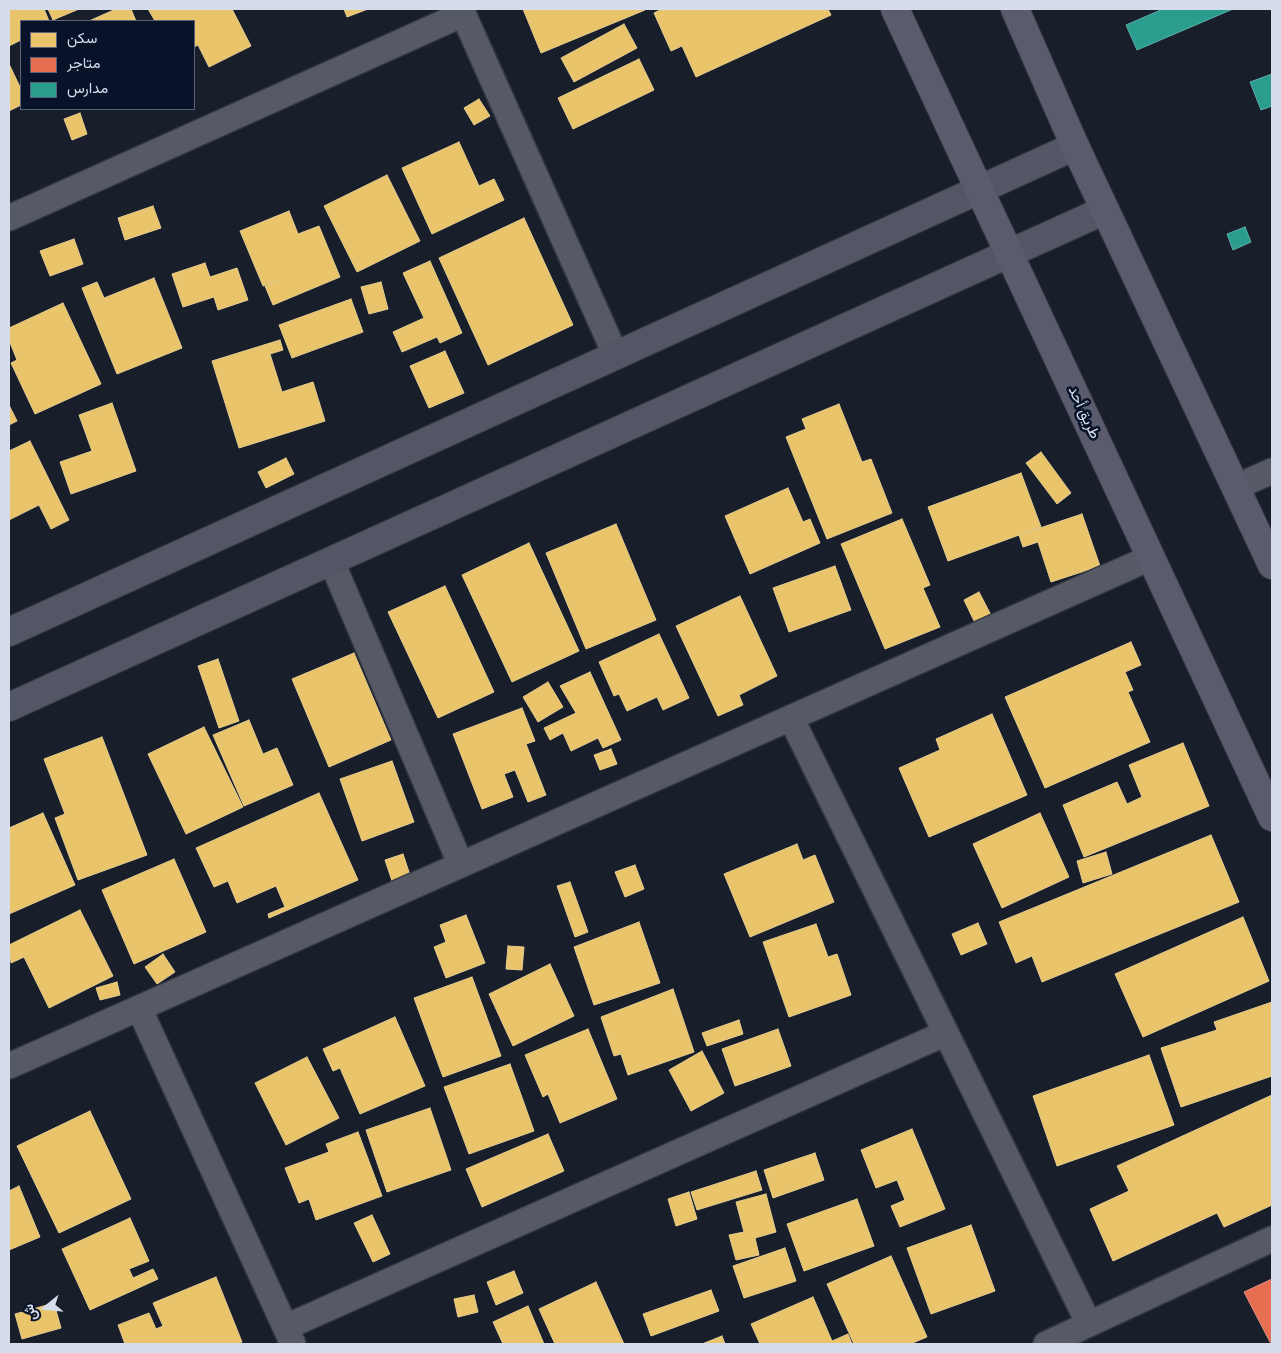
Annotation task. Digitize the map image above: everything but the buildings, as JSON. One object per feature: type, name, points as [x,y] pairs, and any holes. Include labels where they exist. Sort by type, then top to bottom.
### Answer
[{"type":"main road","name":"طريق أحد","points":[[895,9],[1272,818]]},
{"type":"main road","points":[[1014,9],[1075,146],[1272,565]]},
{"type":"street","points":[[9,218],[462,11],[616,356]]},
{"type":"street","points":[[9,632],[1075,146]]},
{"type":"street","points":[[9,707],[1007,252],[1105,210]]},
{"type":"street","points":[[1236,487],[1272,471]]},
{"type":"street","points":[[9,1066],[1152,557]]},
{"type":"street","points":[[331,560],[461,865]]},
{"type":"street","points":[[791,718],[1089,1324]]},
{"type":"street","points":[[139,1008],[289,1336],[946,1033]]},
{"type":"street","points":[[1046,1344],[1272,1239]]}]
